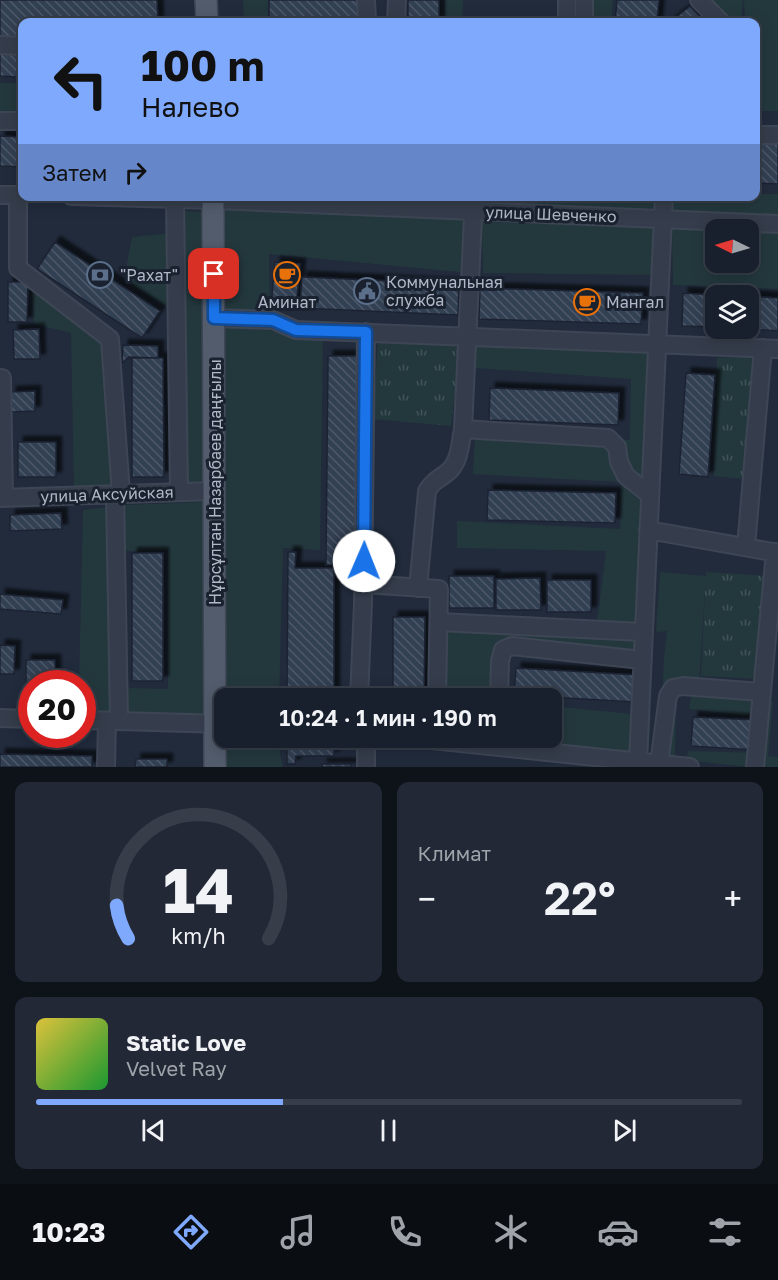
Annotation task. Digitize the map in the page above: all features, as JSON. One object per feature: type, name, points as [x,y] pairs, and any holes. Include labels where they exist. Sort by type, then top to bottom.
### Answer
[{"type":"main road","points":[[206,0],[207,18]]},
{"type":"main road","name":"Нұрсұлтан Назарбаев даңғылы","points":[[213,201],[219,688]]},
{"type":"main road","name":"Нұрсұлтан Назарбаев даңғылы","points":[[216,767],[218,748]]},
{"type":"street","points":[[366,0],[367,18]]},
{"type":"street","points":[[396,18],[397,0]]},
{"type":"street","points":[[567,0],[567,18]]},
{"type":"street","points":[[584,0],[584,18]]},
{"type":"street","points":[[699,0],[717,18]]},
{"type":"street","points":[[0,45],[18,46]]},
{"type":"street","points":[[0,121],[18,121]]},
{"type":"street","points":[[760,135],[778,135]]},
{"type":"street","points":[[0,195],[18,195]]},
{"type":"street","points":[[20,201],[18,268],[110,339],[118,494],[113,721],[106,767]]},
{"type":"street","points":[[175,201],[179,492]]},
{"type":"street","name":"улица Шевченко","points":[[320,201],[473,204],[662,219],[778,224]]},
{"type":"street","points":[[638,761],[664,201]]},
{"type":"street","points":[[418,588],[427,491],[434,480],[449,471],[457,461],[463,429],[469,336],[473,204]]},
{"type":"street","points":[[214,318],[273,320],[296,330],[770,348],[746,547]]},
{"type":"street","points":[[359,688],[364,584],[366,332]]},
{"type":"street","points":[[2,378],[2,498]]},
{"type":"street","points":[[463,429],[608,438],[617,447],[626,476],[650,495]]},
{"type":"street","name":"улица Аксуйская","points":[[2,498],[215,491]]},
{"type":"street","points":[[648,530],[776,552],[754,767]]},
{"type":"street","points":[[364,584],[439,589],[437,688]]},
{"type":"street","points":[[439,622],[644,632]]},
{"type":"street","points":[[499,688],[500,662],[503,650],[512,646],[642,660]]},
{"type":"street","points":[[659,764],[668,696],[673,688],[761,692]]},
{"type":"street","points":[[0,718],[18,719]]},
{"type":"street","points":[[96,720],[214,724]]},
{"type":"street","points":[[366,748],[366,767]]},
{"type":"street","points":[[530,748],[609,763],[638,761],[690,767]]},
{"type":"green space","points":[[243,0],[268,0],[268,18],[244,18]]},
{"type":"green space","points":[[445,0],[463,0],[462,18],[445,18]]},
{"type":"green space","points":[[589,0],[613,0],[611,18],[588,18]]},
{"type":"green space","points":[[703,0],[743,0],[741,18],[725,18]]},
{"type":"green space","points":[[744,0],[778,0],[778,111],[760,111],[760,18],[745,18]]},
{"type":"green space","points":[[0,83],[18,83],[18,116],[0,116]]},
{"type":"green space","points":[[760,194],[778,194],[778,219],[380,201],[760,201]]},
{"type":"green space","points":[[223,210],[468,219],[460,272],[269,254],[270,331],[323,339],[320,550],[283,548],[279,688],[225,688]]},
{"type":"green space","points":[[180,211],[207,212],[212,485],[183,486]]},
{"type":"green space","points":[[482,222],[658,227],[653,275],[483,273]]},
{"type":"green space","points":[[672,226],[705,229],[705,273],[759,273],[759,231],[778,232],[778,289],[759,288],[759,285],[673,285]]},
{"type":"green space","points":[[171,233],[171,310],[124,280],[132,237]]},
{"type":"green space","points":[[32,289],[108,341],[114,488],[74,489],[71,333],[34,324]]},
{"type":"green space","points":[[378,341],[460,346],[451,426],[373,419]]},
{"type":"green space","points":[[476,346],[653,353],[642,624],[597,624],[606,551],[457,548],[457,521],[620,529],[621,482],[473,474],[475,437],[630,440],[631,379],[475,368]]},
{"type":"green space","points":[[758,356],[746,479],[714,476],[717,358]]},
{"type":"green space","points":[[206,502],[209,715],[125,716],[127,688],[168,689],[168,550],[124,551],[124,505]]},
{"type":"green space","points":[[110,507],[113,717],[96,713],[96,670],[79,670],[83,510]]},
{"type":"green space","points":[[660,572],[706,576],[699,682],[676,679],[675,760],[659,764],[667,631],[656,632]]},
{"type":"green space","points":[[706,572],[768,576],[762,679],[701,676]]},
{"type":"green space","points":[[446,629],[640,638],[638,654],[499,644],[496,688],[445,688]]},
{"type":"green space","points":[[692,691],[773,702],[768,756],[778,757],[778,767],[749,767],[686,760],[688,751],[758,753],[761,717],[689,709]]},
{"type":"green space","points":[[562,707],[651,716],[648,755],[562,747]]},
{"type":"green space","points":[[227,748],[279,748],[283,767],[227,767]]},
{"type":"building","points":[[0,0],[157,0],[158,18],[18,18],[18,40],[0,40]]},
{"type":"building","points":[[269,0],[362,0],[362,18],[269,18]]},
{"type":"building","points":[[408,0],[439,0],[439,18],[408,18]]},
{"type":"building","points":[[617,0],[659,0],[657,18],[615,18]]},
{"type":"building","points":[[690,6],[701,18],[675,18]]},
{"type":"building","points":[[0,52],[18,54],[17,77],[0,76]]},
{"type":"building","points":[[0,136],[18,137],[18,167],[0,166]]},
{"type":"building","points":[[760,143],[778,143],[778,184],[760,183]]},
{"type":"building","points":[[55,242],[160,311],[142,338],[37,269]]},
{"type":"building","points":[[275,262],[300,264],[296,309],[271,307]]},
{"type":"building","points":[[302,277],[459,284],[458,315],[300,308]]},
{"type":"building","points":[[8,282],[28,282],[27,322],[8,322]]},
{"type":"building","points":[[480,288],[643,293],[641,324],[479,319]]},
{"type":"building","points":[[683,293],[705,294],[705,327],[682,326]]},
{"type":"building","points":[[759,297],[778,298],[778,331],[759,330]]},
{"type":"building","points":[[39,329],[40,359],[14,359],[13,330]]},
{"type":"building","points":[[123,345],[158,346],[158,358],[129,357],[122,363]]},
{"type":"building","points":[[328,356],[358,356],[356,565],[326,565]]},
{"type":"building","points":[[132,358],[163,358],[164,477],[132,477]]},
{"type":"building","points":[[686,373],[715,375],[708,477],[679,474]]},
{"type":"building","points":[[490,388],[619,393],[618,425],[489,420]]},
{"type":"building","points":[[35,391],[35,411],[11,412],[11,392]]},
{"type":"building","points":[[18,442],[56,442],[56,477],[18,477]]},
{"type":"building","points":[[488,490],[616,493],[615,523],[487,520]]},
{"type":"building","points":[[61,513],[62,529],[10,531],[10,515]]},
{"type":"building","points":[[288,552],[296,552],[295,568],[334,568],[334,688],[287,688]]},
{"type":"building","points":[[132,553],[163,553],[163,681],[132,681]]},
{"type":"building","points":[[449,576],[494,576],[494,608],[449,608]]},
{"type":"building","points":[[540,578],[541,610],[496,610],[496,579]]},
{"type":"building","points":[[547,580],[591,580],[591,612],[547,612]]},
{"type":"building","points":[[0,594],[63,600],[61,614],[0,609]]},
{"type":"building","points":[[393,617],[425,617],[424,688],[393,688]]},
{"type":"building","points":[[0,645],[15,646],[14,674],[0,674]]},
{"type":"building","points":[[26,660],[55,660],[55,670],[26,670]]},
{"type":"building","points":[[516,668],[638,675],[636,702],[562,698],[562,688],[515,688]]},
{"type":"building","points":[[693,717],[756,720],[755,750],[691,746]]},
{"type":"building","points":[[287,748],[334,748],[334,756],[296,756],[295,764],[287,764]]},
{"type":"building","points":[[0,754],[92,756],[92,767],[0,767]]},
{"type":"building","points":[[136,759],[167,759],[167,767],[135,767]]},
{"type":"building","points":[[322,764],[351,764],[351,767],[322,767]]},
{"type":"place","name":"\"Рахат\"","points":[[100,275]]},
{"type":"place","name":"Аминат","points":[[287,275]]},
{"type":"place","name":"Коммунальная служба","points":[[367,291]]},
{"type":"place","name":"Мангал","points":[[587,302]]},
{"type":"route","points":[[214,274],[214,318],[273,320],[296,330],[366,332],[364,561]]}]
